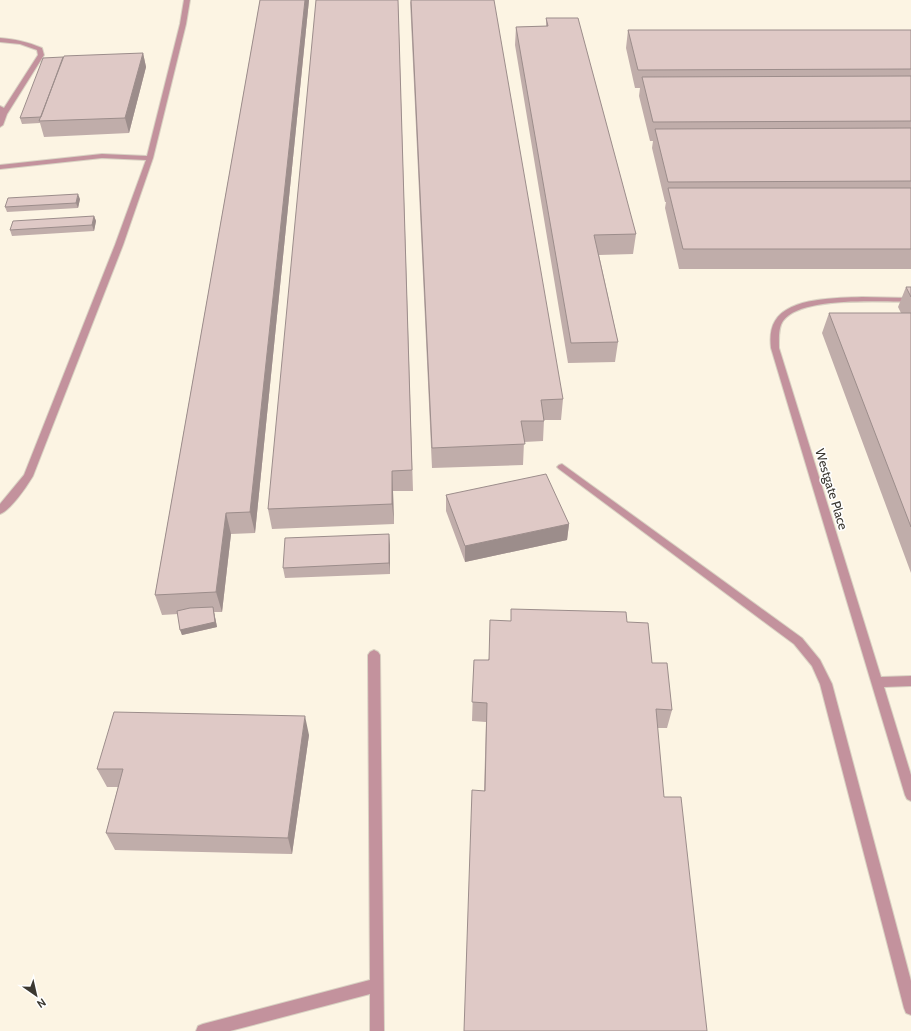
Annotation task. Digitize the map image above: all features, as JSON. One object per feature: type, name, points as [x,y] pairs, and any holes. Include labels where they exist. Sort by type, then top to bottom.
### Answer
[{"type":"lane","points":[[0,510],[9,501],[28,476],[116,252],[150,158],[183,24],[187,0]]},
{"type":"lane","points":[[0,40],[16,40],[40,49],[40,55],[2,111],[4,116],[0,124]]},
{"type":"lane","points":[[0,167],[102,156],[150,158]]},
{"type":"lane","name":"Westgate Place","points":[[911,300],[849,299],[806,305],[790,311],[781,319],[774,335],[775,348],[911,795]]},
{"type":"lane","points":[[562,467],[798,641],[816,663],[826,684],[911,1008]]},
{"type":"lane","points":[[374,655],[377,1031]]},
{"type":"lane","points":[[877,682],[911,681]]},
{"type":"lane","points":[[204,1031],[376,985]]},
{"type":"building","points":[[260,0],[305,0],[250,512],[226,513],[216,592],[155,595]]},
{"type":"building","points":[[316,0],[398,0],[412,470],[392,471],[392,504],[268,509]]},
{"type":"building","points":[[411,0],[494,0],[563,399],[541,400],[544,421],[521,421],[525,444],[432,448]]},
{"type":"building","points":[[546,18],[578,18],[636,234],[594,235],[618,342],[571,343],[516,27],[548,26]]},
{"type":"building","points":[[628,30],[911,30],[911,69],[638,70]]},
{"type":"building","points":[[143,53],[125,118],[39,121],[64,56]]},
{"type":"building","points":[[63,57],[41,117],[20,118],[43,58]]},
{"type":"building","points":[[911,76],[911,121],[653,122],[642,77]]},
{"type":"building","points":[[911,128],[911,181],[668,182],[655,129]]},
{"type":"building","points":[[668,188],[911,188],[911,249],[683,249]]},
{"type":"building","points":[[78,194],[76,203],[5,207],[8,198]]},
{"type":"building","points":[[94,216],[92,225],[10,230],[13,221]]},
{"type":"building","points":[[906,287],[911,287],[911,297]]},
{"type":"building","points":[[829,313],[911,313],[911,527]]},
{"type":"building","points":[[546,474],[569,524],[465,546],[446,495]]},
{"type":"building","points":[[389,534],[389,563],[283,568],[285,538]]},
{"type":"building","points":[[213,607],[215,622],[180,630],[177,611],[190,608]]},
{"type":"building","points":[[511,609],[626,612],[627,622],[648,623],[652,663],[667,663],[672,710],[656,709],[664,797],[681,797],[707,1031],[464,1031],[472,790],[485,791],[487,703],[472,702],[474,660],[489,660],[490,620],[511,621]]},
{"type":"building","points":[[114,712],[305,716],[288,838],[106,833],[123,769],[97,769]]}]
